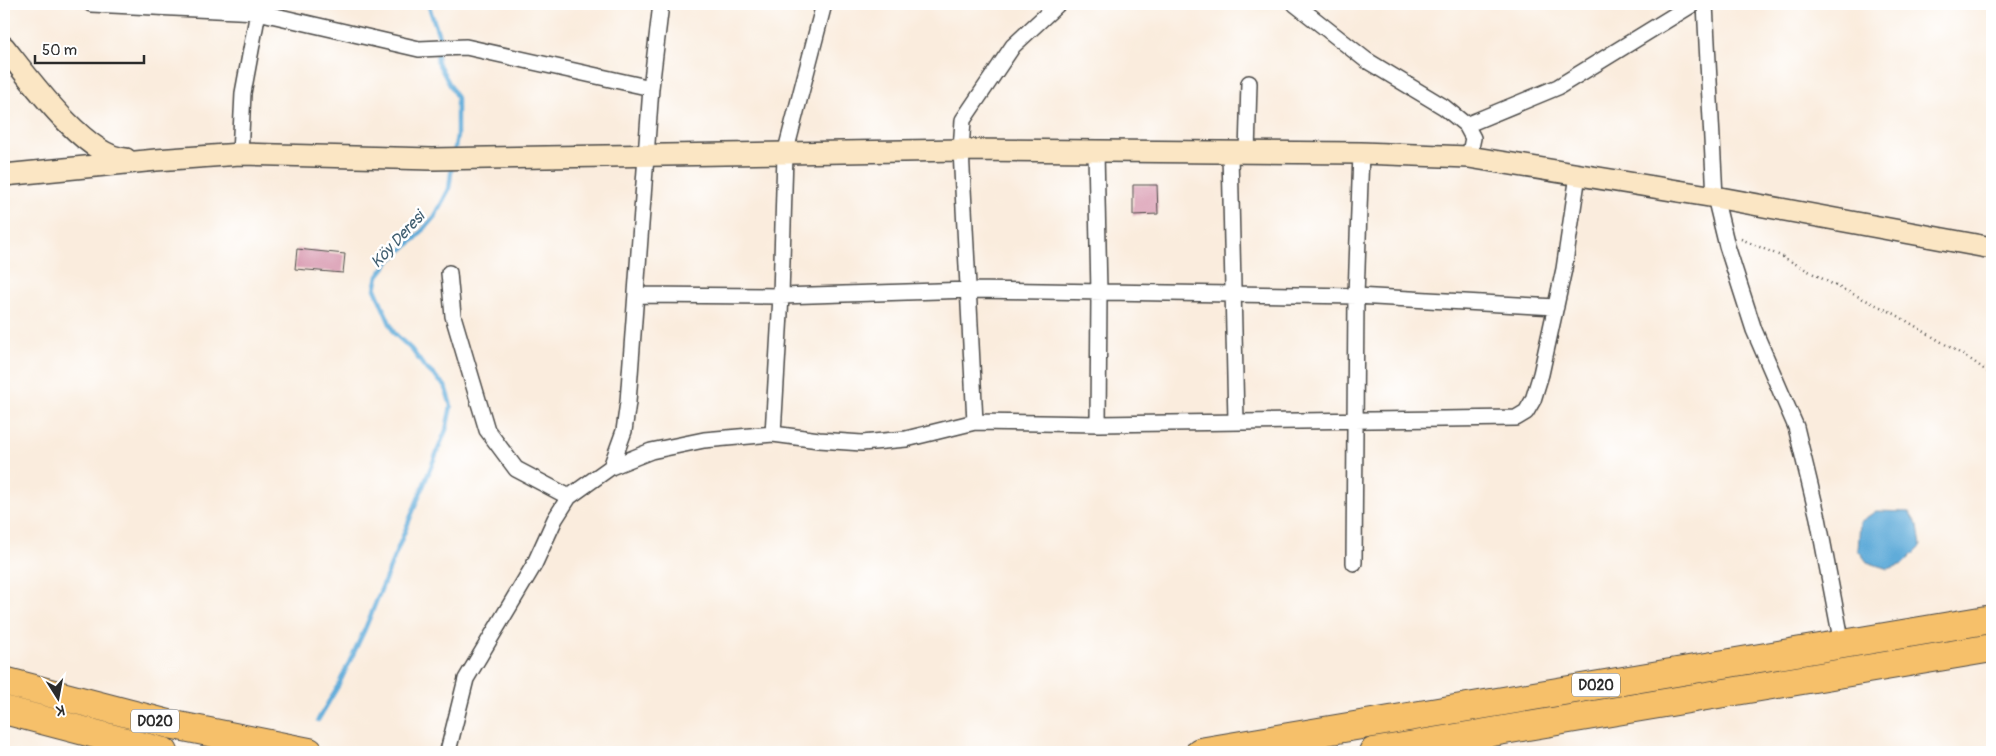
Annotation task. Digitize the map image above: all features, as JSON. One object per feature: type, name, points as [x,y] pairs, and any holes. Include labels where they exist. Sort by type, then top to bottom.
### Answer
[{"type":"highway","name":"D020","points":[[1200,752],[1992,619]]},
{"type":"highway","name":"D020","points":[[1373,752],[1992,648]]},
{"type":"highway","name":"D020","points":[[4,681],[169,724],[309,752]]},
{"type":"highway","name":"D020","points":[[4,710],[164,752]]},
{"type":"street","points":[[91,4],[258,8],[419,49],[466,47],[651,88]]},
{"type":"street","points":[[611,466],[624,431],[628,402],[651,88],[661,4]]},
{"type":"street","points":[[773,434],[781,296],[785,154],[824,4]]},
{"type":"street","points":[[975,422],[970,290],[961,150],[963,120],[1013,46],[1058,4]]},
{"type":"street","points":[[1295,4],[1366,60],[1444,107],[1466,124],[1473,138],[1469,157]]},
{"type":"street","points":[[1466,124],[1558,87],[1693,4]]},
{"type":"street","points":[[1705,4],[1718,207],[1754,330],[1796,427],[1818,518],[1842,644]]},
{"type":"street","points":[[240,154],[243,93],[258,8]]},
{"type":"street","points":[[4,47],[66,122],[92,144],[120,159],[156,160]]},
{"type":"street","points":[[1236,422],[1234,294],[1239,153],[1249,83]]},
{"type":"street","points":[[60,169],[68,168],[74,153],[73,137],[66,122]]},
{"type":"street","points":[[4,175],[240,154],[432,159],[961,150],[1361,153],[1469,157],[1578,175],[1718,207],[1992,248]]},
{"type":"street","points":[[1096,152],[1099,292],[1098,424]]},
{"type":"street","points":[[1354,563],[1356,296],[1361,153]]},
{"type":"street","points":[[448,751],[466,679],[534,565],[555,519],[569,496],[611,466],[651,451],[704,440],[773,434],[819,440],[862,442],[906,439],[975,422],[1098,424],[1516,418],[1526,412],[1533,400],[1541,374],[1564,269],[1578,175]]},
{"type":"street","points":[[448,273],[453,316],[487,430],[516,469],[569,496]]},
{"type":"street","points":[[636,295],[781,296],[970,290],[1356,296],[1556,307]]},
{"type":"path","points":[[1718,207],[1739,238],[1783,257],[1832,284],[1896,314],[1973,361],[1992,375]]},
{"type":"water","points":[[1876,511],[1909,512],[1918,526],[1921,546],[1903,564],[1888,569],[1867,562],[1858,550],[1860,522]]},
{"type":"building","points":[[1133,185],[1157,185],[1158,214],[1133,215]]},
{"type":"building","points":[[297,249],[345,254],[343,273],[295,269]]},
{"type":"waterway","name":"Köy Deresi","points":[[428,4],[439,36],[437,61],[457,98],[457,136],[454,153]]},
{"type":"waterway","points":[[318,720],[338,686],[365,629],[446,430],[451,406],[445,386],[394,333],[375,289],[378,276],[391,259],[416,238],[435,216],[449,189],[452,165]]}]
